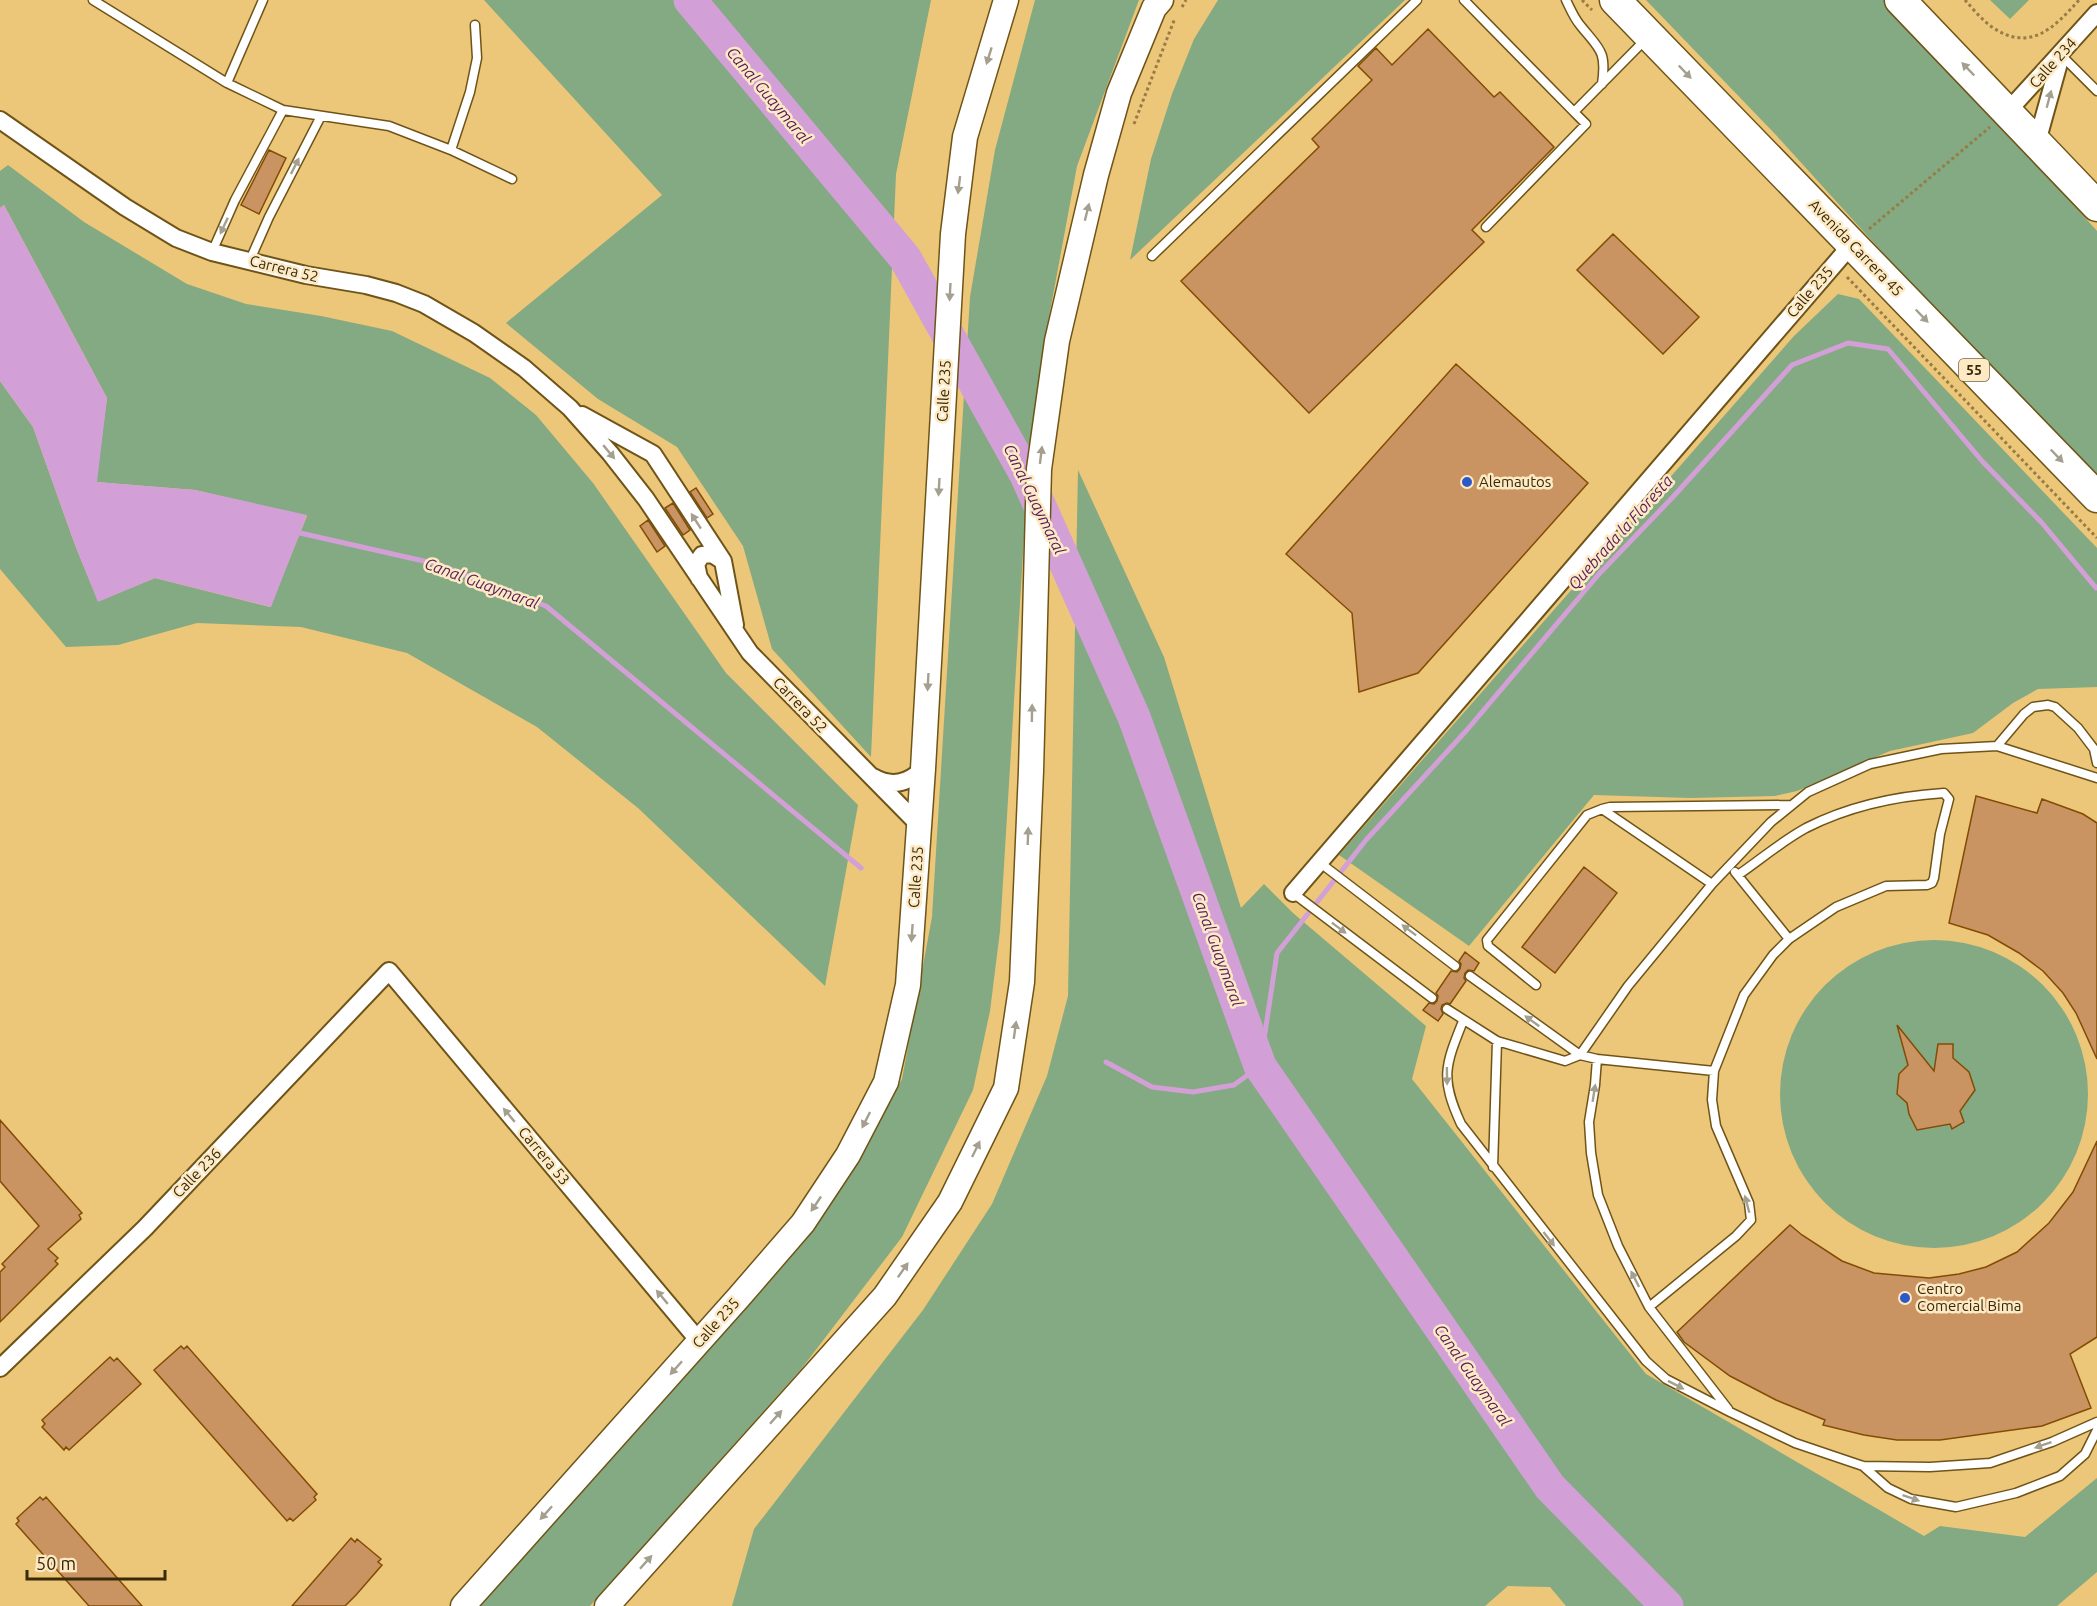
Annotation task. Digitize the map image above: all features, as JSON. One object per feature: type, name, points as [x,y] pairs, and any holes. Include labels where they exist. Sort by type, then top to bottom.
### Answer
[{"type":"highway","name":"Avenida Carrera 45","points":[[1615,0],[2097,497]]},
{"type":"highway","points":[[1900,0],[2097,206]]},
{"type":"main road","name":"Calle 235","points":[[463,1606],[803,1223],[848,1155],[886,1082],[908,985],[924,770],[953,234],[965,137],[1006,0]]},
{"type":"main road","points":[[607,1606],[885,1296],[950,1202],[1006,1088],[1022,982],[1039,470],[1058,341],[1073,268],[1119,93],[1166,7]]},
{"type":"street","name":"Calle 234","points":[[2008,111],[2096,15]]},
{"type":"street","points":[[2037,142],[2061,55]]},
{"type":"street","name":"Carrera 52","points":[[0,120],[125,207],[176,238],[212,252],[335,282],[366,285],[396,293],[424,304],[483,338],[524,368],[570,408],[610,453],[646,499],[750,653],[920,826]]},
{"type":"street","name":"Calle 235","points":[[1293,893],[1852,244]]},
{"type":"street","name":"Carrera 52","points":[[570,408],[652,454],[723,561],[736,633]]},
{"type":"street","points":[[699,578],[696,564],[702,555],[712,554],[723,561]]},
{"type":"street","name":"Carrera 52","points":[[868,774],[884,782],[898,784],[924,770]]},
{"type":"street","name":"Carrera 53","points":[[388,971],[699,1341]]},
{"type":"street","name":"Calle 236","points":[[0,1368],[145,1228],[388,971]]},
{"type":"lane","points":[[93,0],[227,83],[283,110],[389,126],[451,150],[512,179]]},
{"type":"lane","points":[[227,83],[263,0]]},
{"type":"lane","points":[[1152,256],[1417,0]]},
{"type":"lane","points":[[1464,0],[1586,124],[1485,227]]},
{"type":"lane","points":[[1566,0],[1580,25],[1597,44],[1602,54],[1604,71],[1602,85]]},
{"type":"lane","points":[[451,150],[470,92],[477,58],[475,25]]},
{"type":"lane","points":[[1574,112],[1650,36]]},
{"type":"lane","points":[[2061,55],[2097,91]]},
{"type":"lane","points":[[212,252],[235,200],[283,110]]},
{"type":"lane","points":[[250,260],[269,217],[321,116]]},
{"type":"lane","points":[[1997,746],[2033,706],[2048,705],[2055,707],[2078,728],[2094,749],[2097,763]]},
{"type":"lane","points":[[1447,1009],[1497,1041],[1565,1061],[1580,1055],[1628,986],[1712,884],[1771,822],[1809,792],[1870,764],[1941,749],[1997,746],[2097,778]]},
{"type":"lane","points":[[1649,1307],[1720,1249],[1751,1220],[1749,1203],[1716,1126],[1712,1100],[1714,1071],[1744,995],[1773,955],[1789,939],[1836,907],[1886,886],[1932,883],[1940,834],[1949,799],[1944,794],[1913,795],[1864,805],[1806,829],[1738,875]]},
{"type":"lane","points":[[1536,985],[1488,946],[1487,940],[1587,815],[1610,807],[1792,805]]},
{"type":"lane","points":[[1602,809],[1712,884]]},
{"type":"lane","points":[[1319,862],[1455,966]]},
{"type":"lane","points":[[1729,866],[1789,939]]},
{"type":"lane","points":[[1293,893],[1432,998]]},
{"type":"lane","points":[[1470,976],[1580,1055],[1597,1059],[1714,1071]]},
{"type":"lane","points":[[1463,1021],[1448,1059],[1445,1078],[1450,1102],[1461,1124],[1646,1361],[1666,1379],[1795,1443],[1863,1466],[1930,1467],[1990,1463],[2052,1442],[2097,1422]]},
{"type":"lane","points":[[1493,1167],[1497,1041]]},
{"type":"lane","points":[[1597,1059],[1589,1122],[1591,1153],[1598,1195],[1618,1246],[1649,1307],[1730,1412]]},
{"type":"lane","points":[[1863,1466],[1888,1488],[1911,1499],[1956,1507],[2016,1493],[2060,1476],[2085,1454],[2097,1430]]},
{"type":"path","points":[[1131,133],[1166,7],[1186,0]]},
{"type":"path","points":[[1965,0],[1990,26],[2009,36],[2025,39],[2045,33],[2079,0]]},
{"type":"path","points":[[1852,244],[2008,111]]},
{"type":"green space","points":[[484,0],[931,0],[896,174],[871,757],[772,649],[743,546],[677,447],[598,399],[506,323],[662,195]]},
{"type":"green space","points":[[1035,0],[1139,0],[1077,166],[1046,333],[1029,455],[1000,931],[990,1011],[973,1090],[902,1237],[802,1368],[590,1606],[480,1606],[741,1314],[830,1202],[902,1079],[932,917],[970,297],[995,150]]},
{"type":"green space","points":[[1218,0],[1405,0],[1130,260],[1151,159],[1172,94],[1194,39]]},
{"type":"green space","points":[[1646,0],[1884,0],[1964,84],[2097,231],[2097,475],[1951,328],[1776,135]]},
{"type":"green space","points":[[1990,0],[2029,0],[2010,19]]},
{"type":"green space","points":[[8,165],[84,222],[187,284],[246,304],[321,316],[392,331],[490,378],[536,415],[593,483],[726,673],[858,805],[825,986],[638,808],[537,727],[407,653],[301,627],[197,623],[118,645],[66,647],[0,569],[0,381],[33,427],[75,545],[98,601],[155,578],[270,607],[307,516],[195,490],[96,482],[107,398],[4,205],[0,208],[0,171]]},
{"type":"green space","points":[[1838,294],[1859,299],[2097,548],[2097,687],[2038,689],[2013,703],[1973,733],[1890,751],[1797,791],[1775,796],[1690,798],[1594,795],[1469,946],[1339,855],[1794,336]]},
{"type":"green space","points":[[1078,470],[1164,657],[1241,908],[1264,884],[1293,913],[1426,1026],[1412,1079],[1646,1374],[1924,1536],[1940,1526],[2025,1537],[2097,1478],[2097,1572],[2057,1606],[1566,1606],[1550,1587],[1508,1586],[1485,1606],[732,1606],[754,1529],[923,1310],[992,1204],[1047,1076],[1068,996]]},
{"type":"green space","points":[[1934,940],[1964,943],[1993,952],[2020,966],[2043,985],[2062,1008],[2076,1035],[2085,1064],[2088,1094],[2085,1124],[2076,1153],[2062,1180],[2043,1203],[2020,1222],[1993,1236],[1964,1245],[1934,1248],[1904,1245],[1875,1236],[1848,1222],[1825,1203],[1806,1180],[1792,1153],[1783,1124],[1780,1094],[1783,1064],[1792,1035],[1806,1008],[1825,985],[1848,966],[1875,952],[1904,943]]},
{"type":"shaded area","points":[[4,205],[107,398],[97,482],[195,490],[307,515],[271,607],[155,578],[98,602],[33,427],[0,381],[0,208]]},
{"type":"building","points":[[1428,29],[1494,97],[1500,92],[1554,147],[1472,230],[1484,242],[1309,413],[1181,281],[1319,147],[1312,139],[1372,80],[1358,66],[1376,48],[1392,65]]},
{"type":"building","points":[[269,150],[286,158],[259,214],[241,205]]},
{"type":"building","points":[[1613,234],[1699,317],[1663,354],[1577,270]]},
{"type":"building","points":[[1456,364],[1588,483],[1418,673],[1359,692],[1352,613],[1286,554]]},
{"type":"building","points":[[696,488],[713,514],[707,518],[690,492]]},
{"type":"building","points":[[673,503],[690,530],[683,535],[665,508]]},
{"type":"building","points":[[648,520],[665,546],[657,552],[640,526]]},
{"type":"building","points":[[1976,796],[2037,813],[2042,799],[2083,814],[2097,823],[2097,1059],[2076,1013],[2063,993],[2043,971],[2019,953],[1988,935],[1949,923]]},
{"type":"building","points":[[1584,867],[1617,893],[1555,973],[1522,947]]},
{"type":"building","points":[[1465,952],[1479,963],[1474,971],[1468,970],[1465,973],[1466,981],[1450,1004],[1442,1005],[1443,1014],[1438,1021],[1423,1010],[1429,1003],[1434,1004],[1437,1001],[1436,993],[1451,971],[1457,972],[1460,969],[1459,961]]},
{"type":"building","points":[[1897,1025],[1934,1071],[1938,1044],[1953,1044],[1953,1058],[1969,1072],[1975,1090],[1960,1111],[1964,1122],[1952,1129],[1950,1124],[1917,1130],[1909,1114],[1907,1103],[1897,1094],[1899,1074],[1908,1065]]},
{"type":"building","points":[[0,1120],[82,1213],[79,1215],[81,1219],[48,1249],[58,1258],[55,1261],[58,1264],[0,1322],[0,1272],[5,1267],[2,1264],[39,1226],[0,1181]]},
{"type":"building","name":"Centro Comercial Bima","points":[[2097,1141],[2097,1337],[2070,1354],[2091,1408],[2042,1426],[1940,1440],[1897,1440],[1864,1435],[1823,1425],[1825,1420],[1776,1400],[1730,1376],[1684,1342],[1677,1332],[1790,1225],[1842,1261],[1874,1273],[1929,1278],[1986,1267],[2017,1252],[2049,1223],[2073,1192]]},
{"type":"building","points":[[181,1346],[184,1349],[187,1346],[317,1494],[314,1497],[316,1500],[293,1521],[290,1518],[287,1521],[154,1370]]},
{"type":"building","points":[[110,1357],[114,1361],[117,1358],[141,1384],[69,1450],[66,1447],[64,1450],[42,1427],[45,1424],[42,1420]]},
{"type":"building","points":[[40,1497],[43,1500],[46,1497],[142,1606],[89,1606],[16,1524],[19,1521],[17,1518]]},
{"type":"building","points":[[351,1538],[355,1542],[357,1539],[381,1559],[378,1562],[382,1565],[356,1595],[345,1606],[292,1606]]},
{"type":"waterway","name":"Canal Guaymaral","points":[[690,0],[905,258],[1026,475],[1134,717],[1260,1066],[1550,1487],[1667,1606]]},
{"type":"waterway","name":"Quebrada la Floresta","points":[[1106,1062],[1152,1087],[1193,1092],[1234,1085],[1260,1066],[1277,953],[1366,840],[1466,731],[1599,574],[1672,498],[1792,365],[1848,343],[1888,349],[1982,461],[2042,523],[2097,587]]},
{"type":"waterway","name":"Canal Guaymaral","points":[[300,533],[437,564],[546,606],[861,868]]},
{"type":"place","name":"Alemautos","points":[[1467,482]]},
{"type":"place","name":"Centro Comercial Bima","points":[[1905,1298]]}]
